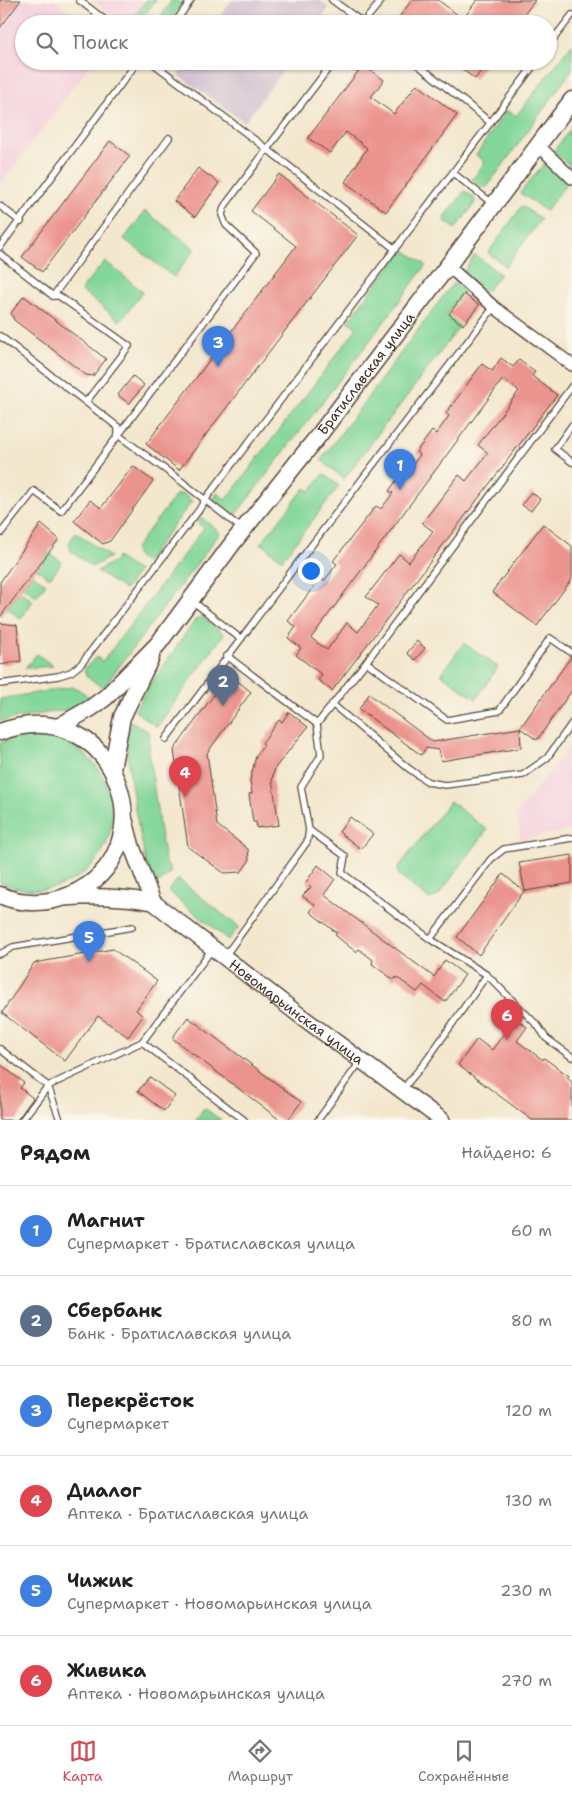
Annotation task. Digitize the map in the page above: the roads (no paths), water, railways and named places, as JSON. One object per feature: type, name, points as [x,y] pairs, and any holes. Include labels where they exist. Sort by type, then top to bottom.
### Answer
[{"type":"main road","name":"Братиславская улица","points":[[112,769],[122,717],[158,644],[190,599],[319,435],[448,266],[572,100]]},
{"type":"main road","name":"Братиславская улица","points":[[58,728],[91,708],[106,696],[158,644]]},
{"type":"main road","points":[[0,895],[18,901],[32,902],[61,898],[78,891],[93,881],[105,868],[115,852],[121,835],[124,817],[121,792],[112,769],[102,755],[89,743],[74,734],[58,728],[36,724],[5,729]]},
{"type":"main road","points":[[0,905],[18,901]]},
{"type":"street","points":[[538,145],[572,178]]},
{"type":"street","points":[[448,266],[494,307],[572,365]]},
{"type":"street","points":[[124,817],[132,847],[153,902]]},
{"type":"street","name":"Новомарьинская улица","points":[[61,898],[98,895],[126,897],[153,902],[298,1014],[442,1120]]},
{"type":"lane","points":[[79,0],[98,15]]},
{"type":"lane","points":[[180,15],[191,0]]},
{"type":"lane","points":[[332,0],[353,15]]},
{"type":"lane","points":[[370,15],[382,0]]},
{"type":"lane","points":[[557,34],[572,15]]},
{"type":"lane","points":[[0,248],[131,70]]},
{"type":"lane","points":[[162,70],[395,249]]},
{"type":"lane","points":[[0,534],[34,491],[61,511],[209,318],[256,253],[226,225],[222,216],[224,207],[327,70]]},
{"type":"lane","points":[[424,70],[490,122]]},
{"type":"lane","points":[[0,684],[72,672],[81,664],[529,70]]},
{"type":"lane","points":[[53,296],[169,138]]},
{"type":"lane","points":[[453,172],[494,204]]},
{"type":"lane","points":[[0,206],[21,222]]},
{"type":"lane","points":[[0,254],[53,296],[59,296],[130,346],[86,402]]},
{"type":"lane","points":[[166,739],[227,656],[494,307]]},
{"type":"lane","points":[[0,336],[118,427],[118,435]]},
{"type":"lane","points":[[22,1120],[48,1086],[142,1042],[219,952],[306,842],[309,830],[301,787],[321,755],[317,724],[366,662],[572,386]]},
{"type":"lane","points":[[572,425],[555,450],[572,462]]},
{"type":"lane","points":[[118,435],[243,530]]},
{"type":"lane","points":[[190,599],[241,638]]},
{"type":"lane","points":[[366,662],[447,720],[499,711],[550,638],[572,653]]},
{"type":"lane","points":[[227,656],[317,724]]},
{"type":"lane","points":[[332,704],[408,768],[428,782],[444,785],[523,775],[547,758],[572,724]]},
{"type":"lane","points":[[309,830],[345,856],[342,873],[430,939],[487,975],[538,1026],[546,1038],[572,1057]]},
{"type":"lane","points":[[430,939],[491,859],[504,849],[572,838]]},
{"type":"lane","points":[[0,954],[12,947],[132,927]]},
{"type":"lane","points":[[402,1090],[426,1061],[487,975]]},
{"type":"lane","points":[[142,1042],[244,1120]]},
{"type":"lane","points":[[0,1049],[48,1086],[60,1120]]},
{"type":"lane","points":[[318,1120],[362,1060]]},
{"type":"place","name":"Перекрёсток","points":[[218,367]]},
{"type":"place","name":"Магнит","points":[[400,490]]},
{"type":"place","name":"Сбербанк","points":[[223,706]]},
{"type":"place","name":"Диалог","points":[[185,797]]},
{"type":"place","name":"Чижик","points":[[89,962]]},
{"type":"place","name":"Живика","points":[[507,1040]]}]
